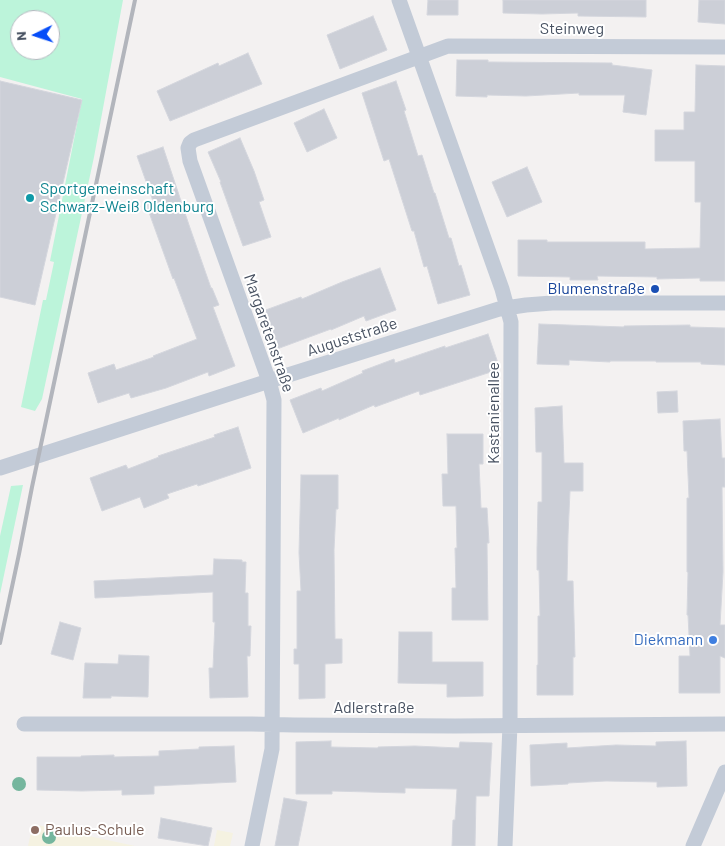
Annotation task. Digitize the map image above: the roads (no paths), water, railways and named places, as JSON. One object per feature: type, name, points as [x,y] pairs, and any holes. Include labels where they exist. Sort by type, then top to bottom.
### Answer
[{"type":"street","name":"Kastanienallee","points":[[399,0],[508,308],[512,327],[510,725],[505,846]]},
{"type":"street","name":"Steinweg","points":[[420,56],[448,46],[725,47]]},
{"type":"street","name":"Margaretenstraße","points":[[252,846],[272,749],[274,400],[269,381],[190,161],[188,148],[194,140],[420,56]]},
{"type":"street","name":"Auguststraße","points":[[0,468],[491,311],[568,302],[725,303]]},
{"type":"street","name":"Adlerstraße","points":[[24,724],[436,726],[725,724]]},
{"type":"street","points":[[693,846],[725,772]]},
{"type":"railway","points":[[0,643],[135,0]]},
{"type":"place","name":"Sportgemeinschaft Schwarz-Weiß Oldenburg","points":[[30,198]]},
{"type":"place","name":"Blumenstraße","points":[[655,289]]},
{"type":"place","name":"Diekmann","points":[[713,640]]},
{"type":"place","name":"Paulus-Schule","points":[[35,830]]}]
